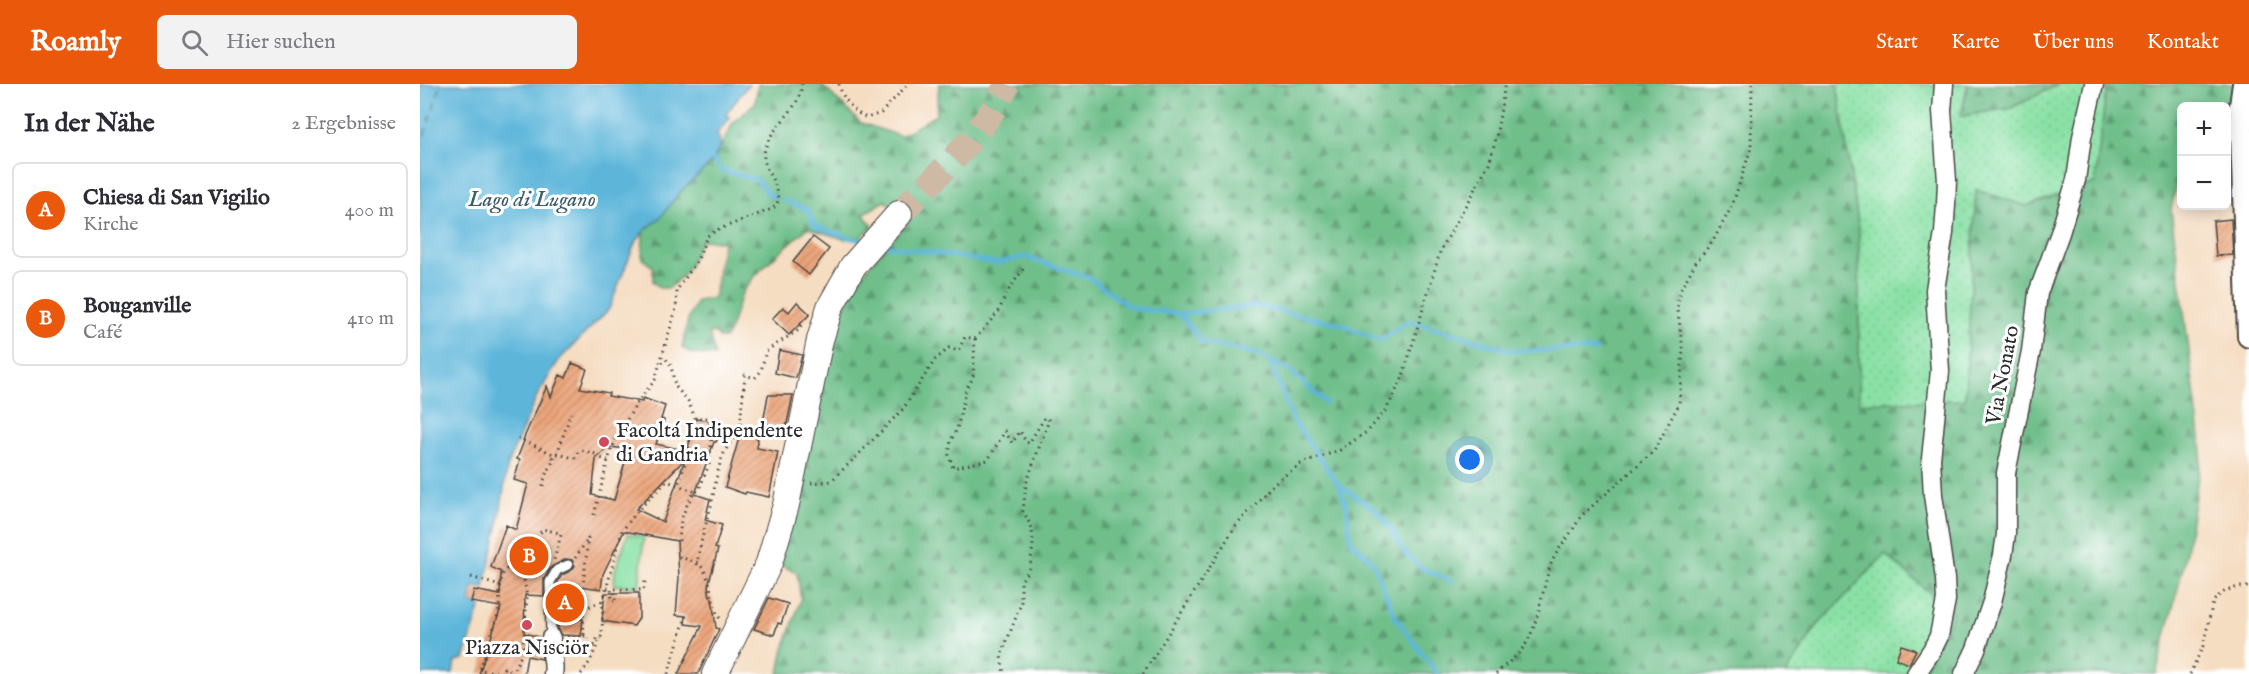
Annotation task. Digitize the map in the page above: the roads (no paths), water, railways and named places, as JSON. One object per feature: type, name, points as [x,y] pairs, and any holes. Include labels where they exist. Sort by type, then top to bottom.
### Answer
[{"type":"main road","points":[[715,674],[752,602],[772,552],[786,505],[820,340],[830,307],[844,281],[871,243],[899,214]]},
{"type":"street","points":[[1916,674],[1939,636],[1946,600],[1933,495],[1931,459],[1940,371],[1935,290],[1944,233],[1946,197],[1942,119],[1944,84]]},
{"type":"street","name":"Via Nonato","points":[[1964,674],[1976,649],[1992,602],[2003,555],[2006,534],[2006,473],[2031,351],[2038,293],[2076,180],[2082,137],[2094,84]]},
{"type":"street","points":[[2244,84],[2241,106],[2249,336]]},
{"type":"street","points":[[550,639],[549,649],[555,666],[553,674]]},
{"type":"lane","points":[[550,639],[550,582],[557,570],[568,565]]},
{"type":"water","name":"Lago di Lugano","points":[[420,84],[749,84],[726,114],[730,118],[717,133],[721,144],[714,160],[678,194],[662,216],[643,232],[634,245],[609,309],[559,360],[537,396],[508,463],[498,527],[484,588],[473,587],[470,603],[481,605],[464,659],[455,661],[453,674],[420,674]]},
{"type":"waterway","points":[[714,160],[721,170],[757,180],[767,193],[775,197]]},
{"type":"waterway","points":[[784,200],[808,210],[815,226],[864,241]]},
{"type":"waterway","points":[[884,245],[997,263],[1025,257],[1090,278],[1131,308],[1180,314],[1256,306],[1340,324],[1380,341],[1409,321],[1513,351],[1597,350]]},
{"type":"waterway","points":[[1180,314],[1203,343],[1260,354],[1270,361],[1293,420],[1339,485],[1377,511],[1394,533],[1402,550],[1422,568],[1453,582]]},
{"type":"waterway","points":[[1271,361],[1290,371],[1326,403]]},
{"type":"waterway","points":[[1339,485],[1346,504],[1351,541],[1372,561],[1396,618],[1437,673]]},
{"type":"tunnel","points":[[899,214],[973,137],[997,103],[1007,84]]},
{"type":"place","name":"Facoltá Indipendente di Gandria","points":[[604,442]]},
{"type":"place","name":"Bouganville","points":[[529,556]]},
{"type":"place","name":"Chiesa di San Vigilio","points":[[565,603]]},
{"type":"place","name":"Piazza Nisciör","points":[[527,625]]}]
